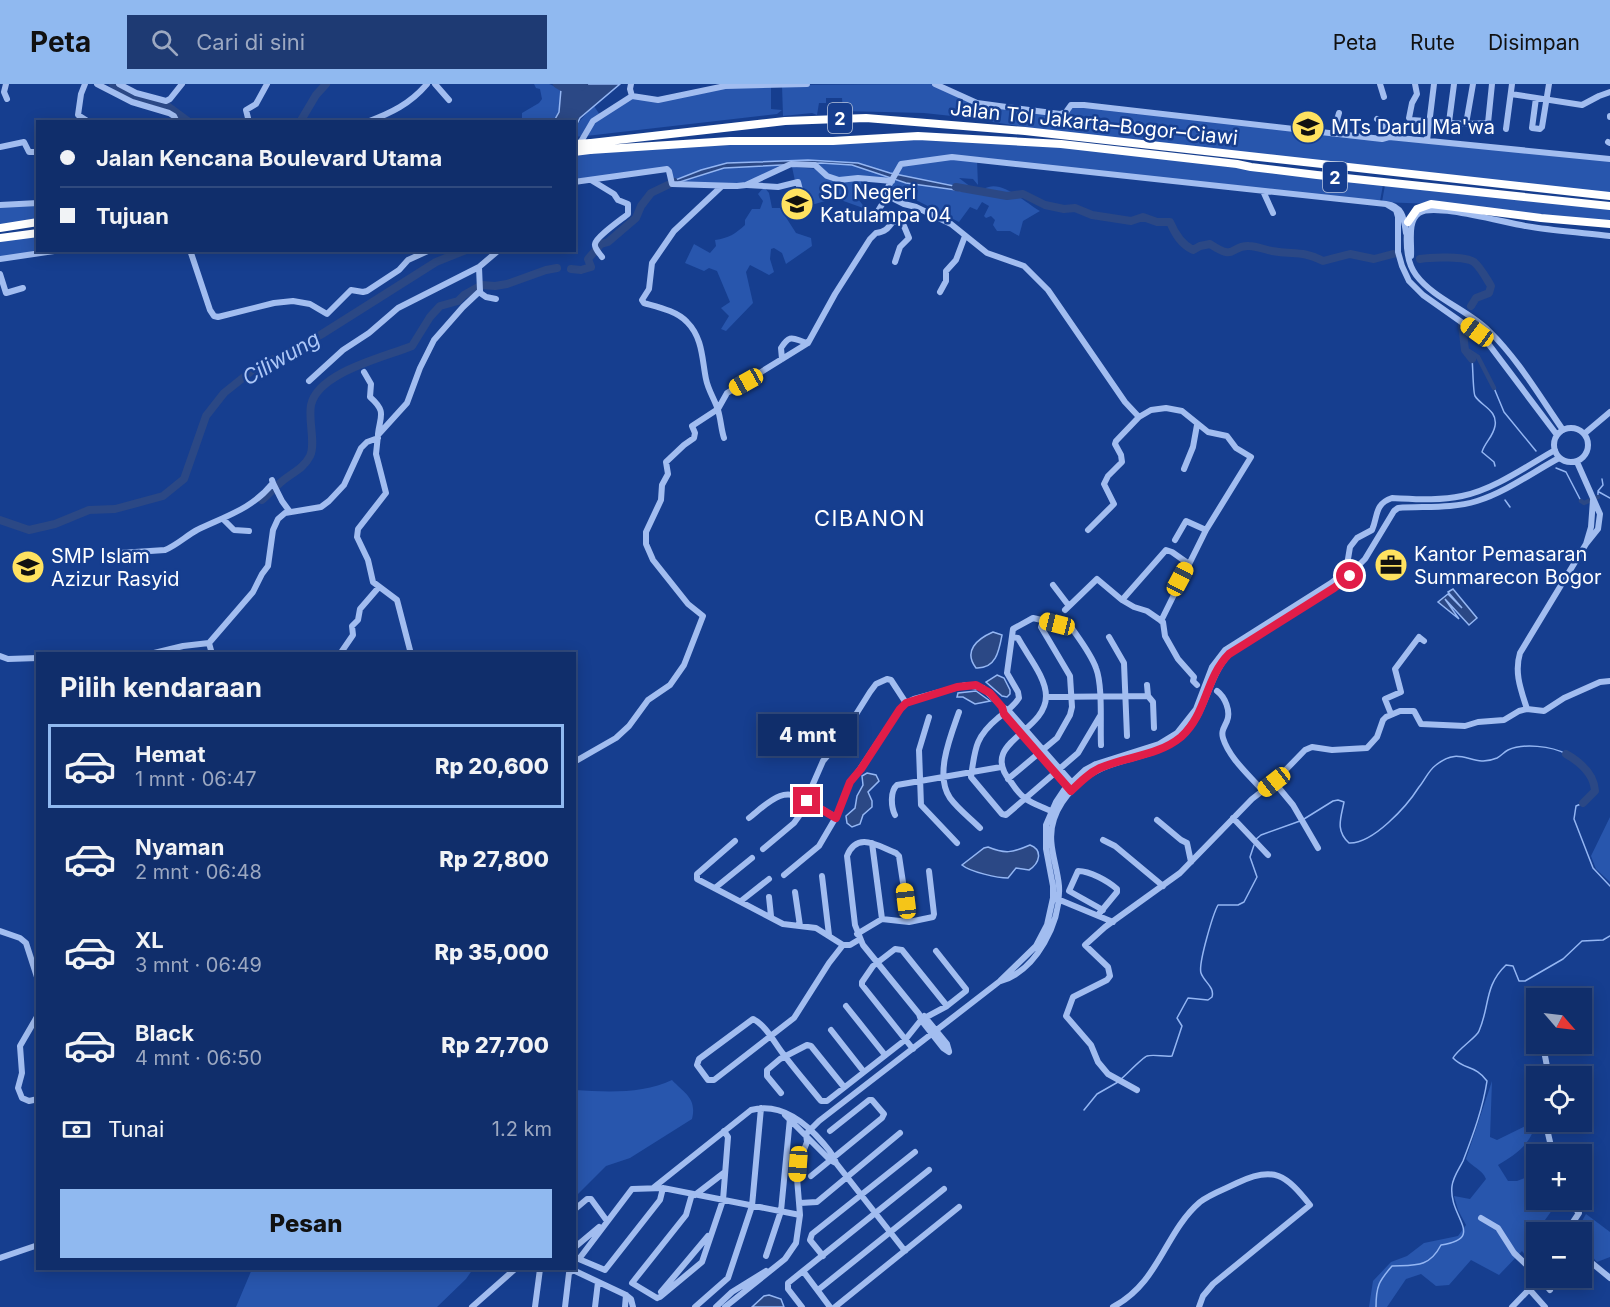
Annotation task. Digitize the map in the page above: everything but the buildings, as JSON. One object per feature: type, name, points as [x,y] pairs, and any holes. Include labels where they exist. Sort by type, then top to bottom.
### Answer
[{"type":"highway","points":[[728,128],[783,116]]},
{"type":"highway","name":"Jalan Tol Jakarta–Bogor–Ciawi","points":[[576,152],[590,146],[785,121],[866,118],[1025,131],[1610,196]]},
{"type":"highway","points":[[1038,129],[1066,136]]},
{"type":"highway","name":"Jalan Tol Jakarta–Bogor–Ciawi","points":[[576,144],[590,146],[730,141],[833,141],[918,136],[1025,142],[1610,206]]},
{"type":"highway","points":[[1408,222],[1417,209],[1431,204],[1540,218],[1610,224]]},
{"type":"highway","points":[[0,228],[36,222]]},
{"type":"highway","points":[[0,238],[36,233]]},
{"type":"street","points":[[6,84],[4,92],[7,99]]},
{"type":"street","points":[[85,84],[78,115],[86,120]]},
{"type":"street","points":[[97,84],[132,102],[169,113],[176,120]]},
{"type":"street","points":[[119,84],[136,93],[166,101],[182,84]]},
{"type":"street","points":[[248,120],[246,110],[256,104],[267,84]]},
{"type":"street","points":[[372,120],[406,105],[427,84]]},
{"type":"street","points":[[435,84],[448,100]]},
{"type":"street","points":[[632,84],[630,89],[632,96]]},
{"type":"street","points":[[576,150],[593,122],[632,96],[658,100],[716,86],[807,84]]},
{"type":"street","points":[[935,84],[977,103],[1060,114],[1066,112],[1071,105],[1084,105],[1333,134],[1610,159]]},
{"type":"street","points":[[1380,84],[1384,96]]},
{"type":"street","points":[[1415,84],[1417,94],[1412,102],[1410,119],[1466,124],[1488,123],[1492,84]]},
{"type":"street","points":[[1427,141],[1434,84]]},
{"type":"street","points":[[1449,122],[1454,84]]},
{"type":"street","points":[[1466,124],[1473,84]]},
{"type":"street","points":[[1506,129],[1512,84]]},
{"type":"street","points":[[1536,98],[1533,129],[1542,128],[1549,84]]},
{"type":"street","points":[[1511,94],[1582,105],[1610,92]]},
{"type":"street","points":[[1333,134],[1339,113]]},
{"type":"street","points":[[1377,119],[1384,124],[1386,138]]},
{"type":"street","points":[[0,147],[24,142],[29,152],[36,152]]},
{"type":"street","points":[[895,262],[900,247],[909,239],[906,227],[878,211],[886,196],[884,194],[901,164],[952,157],[1394,205],[1404,217],[1410,264],[1415,274],[1424,284],[1481,324],[1496,338],[1563,430]]},
{"type":"street","points":[[746,185],[791,165],[815,165],[825,175],[839,180],[893,178]]},
{"type":"street","points":[[576,182],[667,169],[672,182],[778,187],[798,182],[803,202]]},
{"type":"street","points":[[591,180],[614,194],[618,200],[628,204],[628,214],[606,230],[596,242],[599,252]]},
{"type":"street","points":[[722,186],[674,231],[652,263],[649,289],[642,299],[644,303],[679,316],[693,329],[702,352],[706,381],[718,408],[724,438]]},
{"type":"street","points":[[1263,191],[1273,213]]},
{"type":"street","points":[[886,196],[927,212],[951,225],[987,253],[1024,266],[1047,290],[1125,402],[1139,417]]},
{"type":"street","points":[[0,205],[36,203]]},
{"type":"street","points":[[1386,204],[1396,210],[1398,252],[1409,281],[1423,295],[1477,332],[1491,346],[1557,435]]},
{"type":"street","points":[[1410,264],[1412,222],[1418,214],[1428,209],[1467,214],[1530,227],[1610,236]]},
{"type":"street","points":[[576,761],[621,734],[648,700],[670,685],[684,666],[703,616],[688,604],[653,560],[646,544],[646,532],[662,497],[662,485],[668,474],[666,462],[694,438],[695,433],[692,426],[718,408],[727,393],[808,343],[835,294],[870,239],[876,233],[888,229],[894,220]]},
{"type":"street","points":[[1406,234],[1408,222]]},
{"type":"street","points":[[940,292],[946,281],[946,272],[956,260],[965,236]]},
{"type":"street","points":[[0,259],[47,252]]},
{"type":"street","points":[[191,252],[210,310],[214,316],[218,317],[274,303],[292,301],[310,304],[327,314],[351,290],[367,291],[399,270],[408,260],[426,252]]},
{"type":"street","points":[[309,381],[398,308],[479,267],[497,252]]},
{"type":"street","points":[[479,267],[480,288],[486,297],[496,299]]},
{"type":"street","points":[[0,274],[6,293],[23,288]]},
{"type":"street","points":[[158,652],[209,643],[253,592],[268,566],[274,526],[281,516],[290,512],[321,507],[344,485],[361,448],[378,436],[407,403],[420,368],[434,340],[480,288]]},
{"type":"street","points":[[1437,304],[1442,297]]},
{"type":"street","points":[[782,358],[781,348],[790,339],[795,338],[808,343]]},
{"type":"street","points":[[364,372],[371,384],[370,397],[382,415],[376,454],[386,493],[357,533],[368,560],[372,580],[396,600],[410,652]]},
{"type":"street","points":[[1088,530],[1114,504],[1104,484],[1108,476],[1122,462],[1115,444],[1118,438],[1139,417],[1151,410],[1173,408],[1182,411],[1208,432],[1227,436],[1236,448],[1251,457],[1206,530],[1161,621]]},
{"type":"street","points":[[1584,434],[1610,412]]},
{"type":"street","points":[[1184,469],[1194,447],[1197,424]]},
{"type":"street","points":[[1575,429],[1584,434],[1588,448],[1577,462],[1568,462],[1560,458],[1555,450],[1557,435],[1563,430],[1575,429]]},
{"type":"street","points":[[1348,573],[1350,547],[1357,538],[1369,533],[1374,527],[1379,506],[1386,500],[1392,498],[1431,500],[1468,495],[1555,450]]},
{"type":"street","points":[[725,1307],[785,1259],[796,1243],[800,1215],[798,1164],[807,1142],[808,1132],[1000,981],[1036,946],[1047,925],[1059,886],[1052,848],[1052,826],[1071,786],[1098,769],[1161,749],[1180,737],[1189,729],[1200,712],[1216,669],[1229,654],[1334,588],[1365,559],[1390,515],[1398,508],[1432,507],[1476,501],[1493,495],[1560,458]]},
{"type":"street","points":[[1577,462],[1593,500],[1597,504],[1600,520],[1594,537],[1586,544]]},
{"type":"street","points":[[120,553],[165,550],[198,530],[224,521],[253,503],[273,484],[290,512]]},
{"type":"street","points":[[1530,710],[1519,686],[1516,664],[1520,652],[1546,613],[1586,544],[1592,527],[1593,500]]},
{"type":"street","points":[[1592,519],[1600,520]]},
{"type":"street","points":[[224,521],[234,530],[249,531]]},
{"type":"street","points":[[1175,540],[1186,521],[1206,530]]},
{"type":"street","points":[[1369,533],[1377,541]]},
{"type":"street","points":[[1122,600],[1166,550],[1189,564]]},
{"type":"street","points":[[1056,898],[1045,837],[1051,812],[1071,786],[1096,764],[1159,744],[1177,733],[1196,709],[1205,682],[1218,657],[1233,643],[1348,573]]},
{"type":"street","points":[[1053,585],[1067,608],[1097,579],[1122,600],[1147,611],[1161,621],[1164,624],[1165,636],[1178,659],[1194,676],[1205,682]]},
{"type":"street","points":[[342,652],[353,635],[352,626],[358,620],[360,609],[379,587]]},
{"type":"street","points":[[1100,716],[1078,753],[1006,814],[1002,814],[971,777],[973,754],[981,733],[1019,698],[1007,673],[1012,638],[1015,626],[1033,618],[1071,627],[1096,669],[1099,697],[1100,716],[1101,745]]},
{"type":"street","points":[[1008,779],[1057,738],[1070,715],[1072,697],[1070,676],[1041,627],[1043,620]]},
{"type":"street","points":[[1109,637],[1124,663],[1127,736]]},
{"type":"street","points":[[1391,714],[1385,700],[1401,692],[1395,669],[1419,637],[1424,641]]},
{"type":"street","points":[[1012,638],[1018,639],[1040,676],[1046,697],[1041,713],[1006,748],[1001,767],[1025,799],[1051,812]]},
{"type":"street","points":[[209,643],[211,652]]},
{"type":"street","points":[[0,656],[11,659],[36,658]]},
{"type":"street","points":[[1194,676],[1192,681],[1197,685]]},
{"type":"street","points":[[762,849],[794,823],[807,801],[823,761],[838,743],[876,684],[887,679],[891,680],[906,703]]},
{"type":"street","points":[[1137,1090],[1108,1074],[1098,1062],[1091,1046],[1065,1016],[1073,998],[1107,980],[1110,976],[1108,967],[1085,945],[1104,927],[1163,886],[1191,862],[1233,818],[1309,748],[1360,750],[1367,748],[1377,737],[1383,720],[1391,714],[1414,711],[1421,724],[1459,726],[1504,720],[1519,711],[1544,711],[1564,698],[1600,682],[1610,681]]},
{"type":"street","points":[[784,874],[819,846],[836,818],[850,782],[900,709],[914,699],[966,684],[983,688],[1071,786]]},
{"type":"street","points":[[1148,685],[1148,696],[1153,702],[1154,728]]},
{"type":"street","points":[[1217,692],[1225,701],[1228,716],[1222,729],[1224,741],[1231,753],[1263,791]]},
{"type":"street","points":[[1046,697],[1148,696]]},
{"type":"street","points":[[959,712],[946,752],[945,785],[950,798],[980,828]]},
{"type":"street","points":[[929,717],[919,750],[921,805],[957,843]]},
{"type":"street","points":[[895,815],[893,788],[897,785],[1001,767]]},
{"type":"street","points":[[1274,782],[1303,822],[1318,848]]},
{"type":"street","points":[[749,818],[782,795],[799,796],[836,818]]},
{"type":"street","points":[[1233,818],[1268,855]]},
{"type":"street","points":[[1157,820],[1187,843],[1191,862]]},
{"type":"street","points":[[1102,840],[1115,846],[1163,886]]},
{"type":"street","points":[[735,841],[696,877],[697,879],[783,924],[816,928],[829,934],[843,945],[850,945],[882,919],[909,922],[933,918],[928,871]]},
{"type":"street","points":[[909,922],[899,856],[872,843],[857,842],[849,850],[847,856],[859,937],[934,1032]]},
{"type":"street","points":[[872,843],[882,919]]},
{"type":"street","points":[[716,888],[753,858]]},
{"type":"street","points":[[1101,912],[1117,889],[1109,883],[1078,870],[1069,891],[1113,922]]},
{"type":"street","points":[[822,876],[829,934]]},
{"type":"street","points":[[741,901],[769,879]]},
{"type":"street","points":[[795,892],[800,926]]},
{"type":"street","points":[[769,897],[771,916]]},
{"type":"street","points":[[1056,898],[1101,912]]},
{"type":"street","points":[[0,931],[20,938],[26,943],[36,974]]},
{"type":"street","points":[[843,945],[829,963],[800,1012],[770,1037],[711,1082],[697,1065],[699,1059],[750,1019],[757,1020],[770,1037],[785,1057],[824,1102],[905,1040],[922,1017],[947,1006],[966,992],[936,951]]},
{"type":"street","points":[[913,1049],[862,982],[878,962],[898,948],[947,1006]]},
{"type":"street","points":[[846,1006],[885,1055]]},
{"type":"street","points":[[36,1018],[20,1046],[22,1070],[18,1086],[22,1098],[28,1101],[36,1099]]},
{"type":"street","points":[[831,1030],[864,1072]]},
{"type":"street","points":[[781,1093],[766,1073],[767,1070],[807,1045],[811,1046],[844,1087]]},
{"type":"street","points":[[1545,1056],[1547,1066]]},
{"type":"street","points":[[811,1176],[834,1160],[884,1114],[869,1100],[830,1131]]},
{"type":"street","points":[[695,1307],[728,1278],[752,1206],[761,1108]]},
{"type":"street","points":[[652,1188],[751,1110],[770,1108],[789,1117],[808,1132],[834,1160],[905,1251]]},
{"type":"street","points":[[766,1256],[781,1211],[789,1117]]},
{"type":"street","points":[[657,1298],[702,1262],[723,1200],[728,1137],[724,1131]]},
{"type":"street","points":[[800,1203],[817,1202],[900,1133]]},
{"type":"street","points":[[823,1256],[810,1237],[915,1152]]},
{"type":"street","points":[[802,1307],[787,1286],[929,1170]]},
{"type":"street","points":[[657,1298],[632,1283],[686,1215],[694,1194],[725,1172]]},
{"type":"street","points":[[1113,1307],[1130,1296],[1149,1276],[1185,1217],[1202,1200],[1256,1174],[1271,1173],[1296,1187],[1310,1205],[1213,1284],[1203,1296],[1199,1307]]},
{"type":"street","points":[[663,1188],[660,1200],[605,1270],[577,1258],[632,1189],[637,1188],[663,1188],[800,1215]]},
{"type":"street","points":[[818,1290],[944,1189]]},
{"type":"street","points":[[576,1208],[587,1199],[591,1199],[608,1220]]},
{"type":"street","points":[[803,1271],[833,1307],[959,1208]]},
{"type":"street","points":[[1481,1218],[1498,1228],[1514,1253],[1526,1263]]},
{"type":"street","points":[[576,1246],[608,1220]]},
{"type":"street","points":[[657,1298],[712,1232]]},
{"type":"street","points":[[0,1258],[36,1246]]},
{"type":"street","points":[[1592,1263],[1610,1278]]},
{"type":"street","points":[[716,1307],[752,1278],[777,1266]]},
{"type":"street","points":[[472,1307],[514,1270]]},
{"type":"street","points":[[535,1307],[540,1270]]},
{"type":"street","points":[[565,1307],[571,1270],[626,1295],[631,1299],[633,1307]]},
{"type":"street","points":[[595,1307],[598,1282]]},
{"type":"street","points":[[1512,1307],[1529,1289],[1545,1307]]},
{"type":"street","points":[[625,1307],[626,1295]]},
{"type":"shaded area","points":[[534,84],[549,84],[561,89],[559,112],[555,120],[522,120],[522,113],[542,99],[540,89]]},
{"type":"shaded area","points":[[620,84],[580,118],[576,126],[576,120],[555,120],[559,112],[561,89],[564,86]]},
{"type":"shaded area","points":[[771,84],[771,109],[782,110],[777,114],[586,136],[596,120],[630,95],[656,100],[716,87]]},
{"type":"shaded area","points":[[935,84],[966,99],[1060,114],[1071,105],[1382,139],[1610,159],[1610,196],[1038,129],[961,117],[924,113],[843,111],[842,98],[826,98],[826,103],[819,103],[817,115],[812,113],[783,116],[782,85]]},
{"type":"shaded area","points":[[594,106],[600,115],[583,136],[576,137],[578,124]]},
{"type":"shaded area","points":[[883,138],[1025,142],[1383,185],[1380,201],[977,160],[978,185],[973,179],[959,178],[971,187],[984,189],[991,186],[1005,189],[1040,211],[1023,221],[1019,236],[1010,231],[997,231],[993,225],[995,220],[991,216],[986,218],[984,216],[989,206],[982,202],[977,210],[970,207],[959,222],[916,200],[918,190],[898,186],[891,197],[886,194],[892,183],[833,178],[816,165],[845,164],[894,179],[895,175],[858,163],[800,160],[727,163],[671,181],[669,171],[576,182],[576,152]]},
{"type":"shaded area","points":[[808,160],[858,163],[890,173],[964,188],[963,191],[906,183],[852,165],[821,163],[724,168],[667,186],[665,184],[727,163]]},
{"type":"shaded area","points":[[783,164],[750,183],[672,184],[724,168]]},
{"type":"shaded area","points":[[792,167],[818,169],[831,181],[861,181],[862,190],[872,191],[860,194],[858,199],[866,209],[835,198],[815,204],[800,204]]},
{"type":"shaded area","points":[[1385,185],[1610,206],[1610,224],[1431,204],[1382,202]]},
{"type":"shaded area","points":[[764,187],[769,193],[772,208],[780,208],[796,233],[811,238],[812,246],[786,264],[782,253],[774,248],[771,249],[770,259],[774,272],[769,275],[750,265],[746,272],[753,303],[726,331],[721,329],[729,316],[721,308],[730,302],[717,271],[709,268],[704,271],[685,263],[694,244],[710,253],[716,246],[715,240],[732,235],[745,225],[745,220],[752,209],[760,209],[763,201],[758,194]]},
{"type":"shaded area","points":[[36,203],[36,222],[0,228],[0,205]]},
{"type":"shaded area","points":[[36,232],[36,250],[0,259],[0,238]]},
{"type":"shaded area","points":[[1453,589],[1477,618],[1469,625],[1445,599],[1459,619],[1438,602],[1448,594],[1462,608],[1448,592]]},
{"type":"shaded area","points":[[993,632],[1002,635],[995,658],[988,666],[976,668],[972,662],[971,651],[977,642]]},
{"type":"shaded area","points":[[997,675],[1004,678],[1010,690],[1007,697],[1002,696],[986,682]]},
{"type":"shaded area","points":[[976,691],[990,701],[975,704],[963,697],[957,697],[958,693]]},
{"type":"shaded area","points":[[867,773],[876,775],[879,781],[868,792],[872,807],[863,815],[860,824],[852,827],[847,823],[846,816],[855,808],[857,796],[863,785],[862,776]]},
{"type":"shaded area","points":[[1610,817],[1610,882],[1596,869],[1591,856]]},
{"type":"shaded area","points":[[1030,845],[1038,853],[1036,864],[1029,870],[1016,868],[1008,878],[984,874],[962,865],[984,848],[1009,852]]},
{"type":"shaded area","points":[[672,1080],[685,1093],[693,1106],[692,1119],[630,1158],[606,1166],[576,1196],[576,1090],[637,1090]]},
{"type":"shaded area","points":[[1492,1081],[1490,1137],[1497,1140],[1526,1126],[1526,1132],[1533,1132],[1523,1147],[1498,1165],[1508,1181],[1526,1178],[1526,1210],[1552,1210],[1545,1220],[1546,1222],[1526,1222],[1526,1257],[1522,1251],[1499,1275],[1471,1260],[1449,1285],[1436,1286],[1421,1274],[1406,1279],[1387,1307],[1369,1307],[1373,1281],[1391,1262],[1407,1256],[1424,1243],[1458,1236],[1466,1225],[1454,1196],[1470,1199],[1486,1179],[1466,1159]]},
{"type":"shaded area","points":[[1586,1214],[1610,1232],[1610,1257],[1597,1262],[1592,1257],[1592,1222],[1581,1222]]},
{"type":"shaded area","points":[[252,1270],[472,1270],[437,1307],[236,1307]]},
{"type":"shaded area","points":[[769,1295],[781,1299],[784,1307],[752,1307],[764,1296]]},
{"type":"waterway","points":[[113,84],[129,95],[166,105],[186,120]]},
{"type":"waterway","points":[[301,120],[316,95],[326,84]]},
{"type":"waterway","points":[[557,84],[562,87],[581,87],[584,84]]},
{"type":"waterway","points":[[571,269],[581,270],[591,267],[588,259],[601,244],[608,242],[636,218],[641,206],[651,193],[674,182]]},
{"type":"waterway","points":[[956,187],[1007,196],[1023,194],[1045,205],[1064,209],[1075,208],[1092,215],[1131,221],[1143,217],[1157,222],[1170,222],[1179,238],[1193,250],[1210,244],[1225,252],[1243,246],[1252,246],[1272,251],[1303,254],[1323,261],[1350,254],[1374,259],[1393,254]]},
{"type":"waterway","name":"Ciliwung","points":[[0,520],[29,530],[55,524],[89,510],[115,509],[163,496],[184,479],[206,416],[224,393],[259,365],[287,354],[436,262],[461,252]]},
{"type":"waterway","points":[[1420,259],[1440,257],[1474,262],[1491,286],[1489,293],[1476,298],[1471,306]]},
{"type":"waterway","points":[[262,500],[304,465],[310,456],[312,451],[311,405],[316,393],[326,383],[354,367],[412,346],[430,317],[440,306],[458,301],[482,285],[507,284],[557,268]]},
{"type":"waterway","points":[[1462,325],[1465,350],[1472,359]]},
{"type":"waterway","points":[[1464,348],[1478,357],[1494,388]]},
{"type":"waterway","points":[[1472,359],[1475,396],[1492,412],[1495,421],[1493,433],[1482,452],[1494,462],[1495,466]]},
{"type":"waterway","points":[[1494,388],[1504,412],[1536,451]]},
{"type":"waterway","points":[[1556,468],[1566,472],[1581,501]]},
{"type":"waterway","points":[[1598,491],[1603,485],[1602,479]]},
{"type":"waterway","points":[[1598,497],[1599,492],[1610,498]]},
{"type":"waterway","points":[[1581,501],[1584,503],[1598,497]]},
{"type":"waterway","points":[[1505,500],[1510,507]]},
{"type":"waterway","points":[[1304,819],[1333,801],[1344,802],[1340,829],[1349,843],[1358,842],[1379,831],[1414,795],[1431,770],[1445,759],[1460,756],[1488,761],[1508,750],[1529,746],[1553,749],[1566,754]]},
{"type":"waterway","points":[[1566,754],[1585,769],[1592,779],[1595,791],[1583,803]]},
{"type":"waterway","points":[[1583,803],[1576,806],[1574,819],[1593,868],[1610,886]]},
{"type":"waterway","points":[[1255,840],[1261,835],[1300,821]]},
{"type":"waterway","points":[[1121,1079],[1147,1056],[1172,1056],[1182,1026],[1177,1018],[1188,998],[1208,1000],[1212,997],[1211,987],[1201,973],[1206,939],[1218,905],[1238,905],[1244,902],[1257,877],[1250,857],[1254,845]]},
{"type":"waterway","points":[[1376,1307],[1379,1284],[1392,1266],[1421,1264],[1432,1258],[1441,1245],[1455,1242],[1462,1237],[1464,1231],[1452,1197],[1452,1186],[1474,1131],[1487,1081],[1479,1072],[1453,1058],[1479,1031],[1491,989],[1499,973],[1506,965],[1513,966],[1519,981],[1525,981],[1563,959],[1582,941],[1603,940],[1610,936]]},
{"type":"waterway","points":[[1084,1110],[1097,1094],[1118,1082]]},
{"type":"place","name":"MTs Darul Ma'wa","points":[[1308,127]]},
{"type":"place","name":"SD Negeri Katulampa 04","points":[[797,204]]},
{"type":"place","name":"Kantor Pemasaran Summarecon Bogor","points":[[1391,565]]},
{"type":"place","name":"SMP Islam Azizur Rasyid","points":[[28,567]]},
{"type":"district","name":"CIBANON","points":[[870,518]]},
{"type":"route","points":[[807,801],[836,818],[850,782],[900,709],[914,699],[966,684],[976,685],[990,693],[1002,707],[1004,714],[1071,791],[1098,769],[1171,744],[1195,721],[1205,702],[1216,669],[1222,660],[1236,648],[1350,576]]}]
